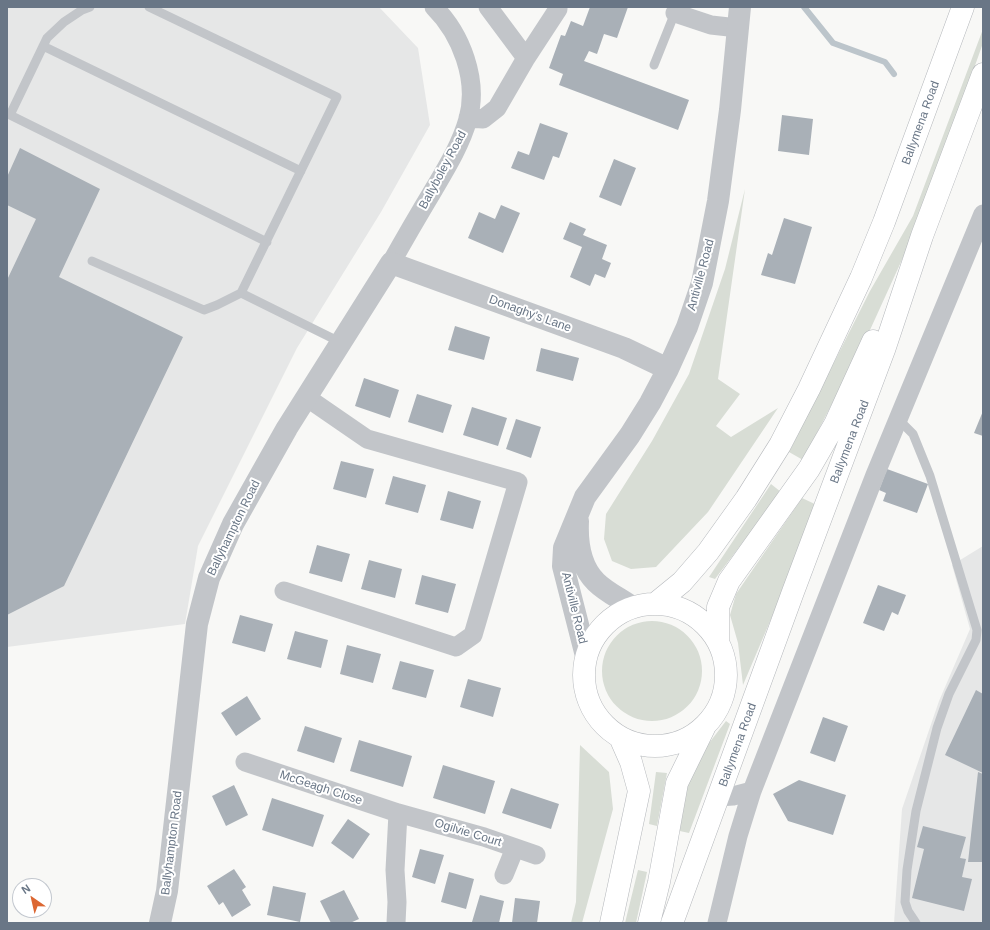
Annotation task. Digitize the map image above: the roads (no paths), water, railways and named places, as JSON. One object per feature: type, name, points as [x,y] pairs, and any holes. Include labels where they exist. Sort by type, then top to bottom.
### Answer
[{"type":"highway","name":"Ballymena Road","points":[[655,604],[682,582],[708,552],[746,499],[763,472],[809,390],[861,278],[884,222],[963,7]]},
{"type":"highway","name":"Ballymena Road","points":[[672,923],[793,592],[884,350],[922,236],[981,82]]},
{"type":"highway","points":[[718,641],[718,607],[729,581],[804,477],[835,424],[922,236]]},
{"type":"highway","points":[[649,923],[659,882],[677,783],[705,725],[718,707],[726,685],[725,662],[718,641],[706,625],[692,614],[674,606],[655,604],[632,607],[606,623],[596,635],[586,656],[584,680],[589,703],[602,723],[620,737],[642,745],[665,745],[687,739],[705,725]]},
{"type":"highway","points":[[610,923],[639,791],[631,762],[620,737]]},
{"type":"street","name":"Ballyboley Road","points":[[391,263],[457,147],[468,118],[471,102],[467,64],[460,44],[450,27],[434,7]]},
{"type":"street","points":[[488,7],[526,58]]},
{"type":"street","points":[[468,118],[483,119],[497,108],[526,58],[558,10]]},
{"type":"street","points":[[676,10],[711,25],[739,17]]},
{"type":"street","name":"Antiville Road","points":[[586,656],[563,566],[564,548],[585,497],[630,435],[650,403],[687,327],[702,283],[718,201],[730,110],[739,17]]},
{"type":"street","points":[[717,923],[738,836],[752,791],[874,475],[983,214]]},
{"type":"street","name":"Donaghy's Lane","points":[[391,263],[624,348],[668,368]]},
{"type":"street","name":"Ballyhampton Road","points":[[160,923],[167,891],[197,624],[209,578],[233,524],[283,435],[391,263]]},
{"type":"street","points":[[284,591],[456,647],[473,635],[518,482],[367,438],[306,397]]},
{"type":"street","name":"Antiville Road","points":[[578,513],[577,537],[579,551],[587,571],[596,583],[632,607]]},
{"type":"street","name":"McGeagh Close","points":[[245,762],[398,813]]},
{"type":"street","name":"Ballymena Road","points":[[719,797],[733,796],[752,791]]},
{"type":"street","points":[[396,923],[398,902],[395,870],[398,813]]},
{"type":"street","name":"Ogilvie Court","points":[[398,813],[484,837],[536,855]]},
{"type":"street","points":[[504,876],[515,848]]},
{"type":"lane","points":[[90,7],[82,10],[64,22],[47,38],[10,115],[266,242]]},
{"type":"lane","points":[[92,261],[204,310],[217,306],[242,293],[337,97],[149,7]]},
{"type":"lane","points":[[654,65],[676,10]]},
{"type":"lane","points":[[43,46],[301,171]]},
{"type":"lane","points":[[242,293],[340,342]]},
{"type":"lane","points":[[898,419],[913,434],[930,476],[976,630],[976,640],[949,694],[937,728],[916,811],[910,841],[905,902],[908,911],[916,923]]},
{"type":"waterway","points":[[804,7],[833,43],[885,62],[894,74]]}]
